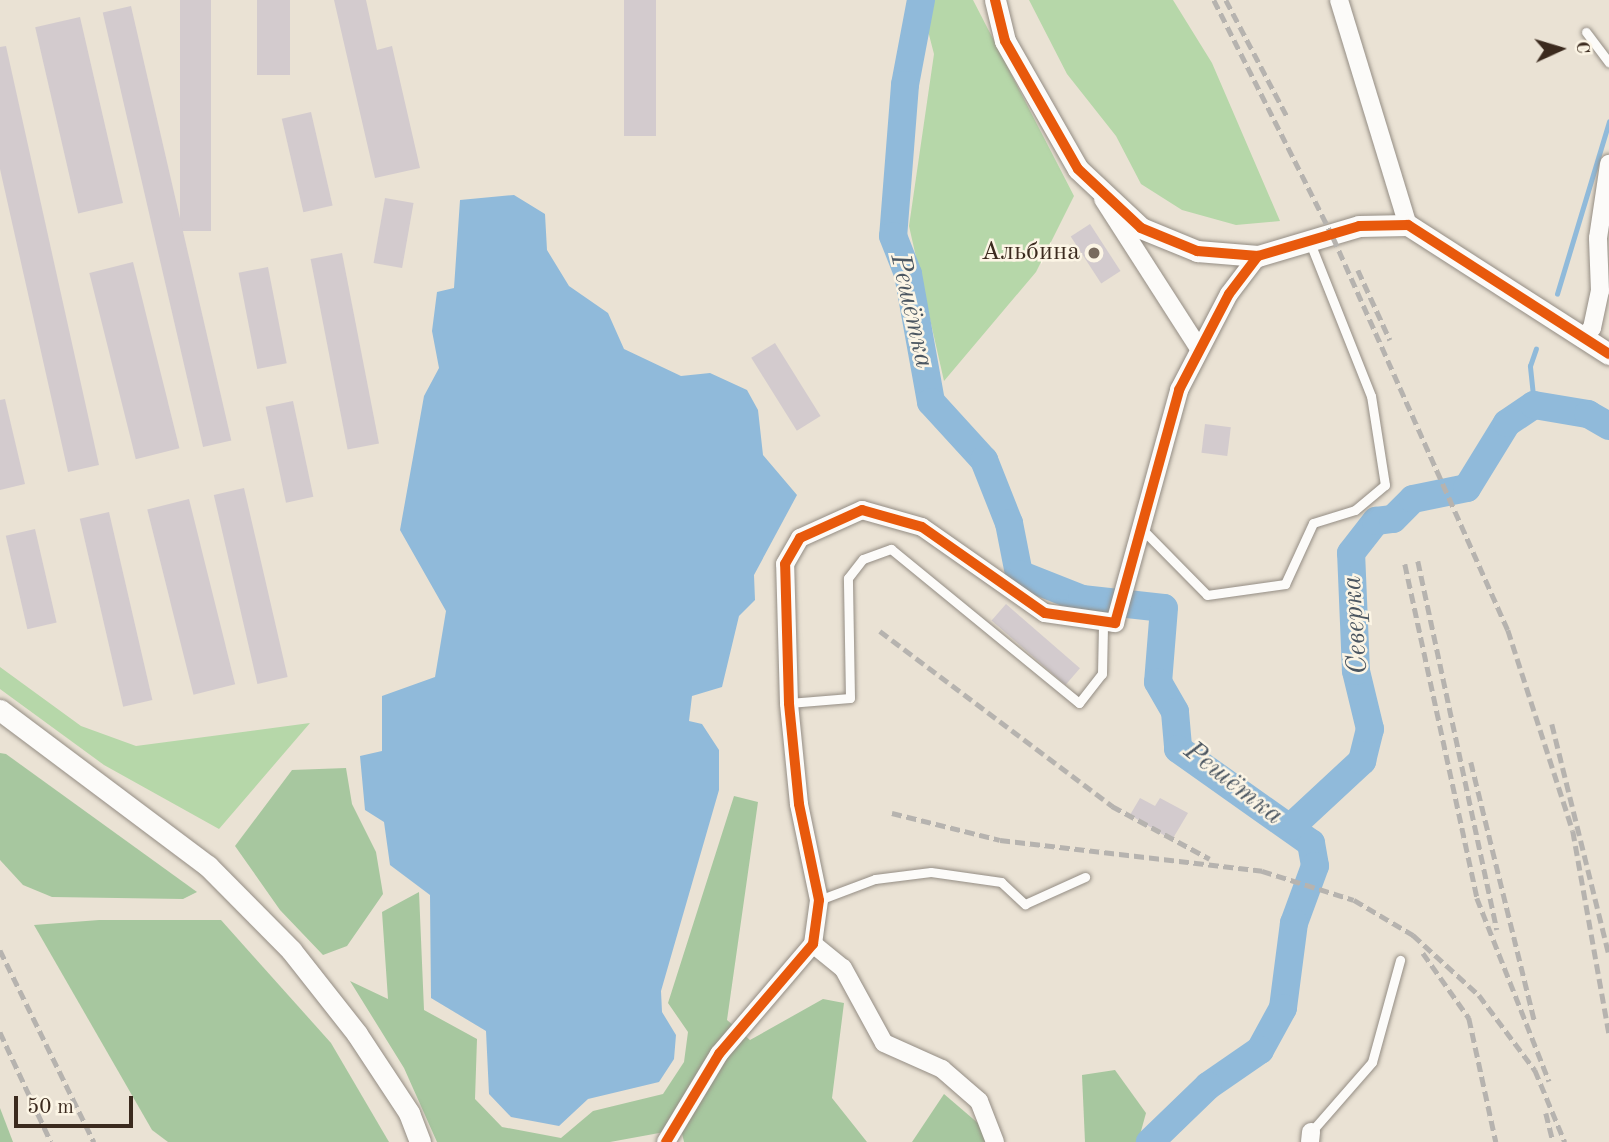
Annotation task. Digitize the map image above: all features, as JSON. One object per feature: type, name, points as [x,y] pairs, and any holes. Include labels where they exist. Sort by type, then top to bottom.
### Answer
[{"type":"street","points":[[995,0],[1005,41],[1031,93],[1198,347]]},
{"type":"street","points":[[1339,0],[1408,225]]},
{"type":"street","points":[[1583,339],[1592,328],[1600,291],[1598,238],[1609,164]]},
{"type":"street","points":[[1099,193],[1165,242],[1258,256],[1311,245],[1368,224],[1408,225],[1609,354]]},
{"type":"street","points":[[666,1142],[719,1054],[813,944],[819,900],[799,804],[789,703],[785,564],[800,538],[862,510],[922,527],[1045,613],[1112,622],[1139,526],[1198,347],[1258,256]]},
{"type":"street","points":[[0,710],[208,866],[291,950],[357,1034],[409,1113],[420,1142]]},
{"type":"street","points":[[813,944],[843,968],[884,1043],[942,1069],[979,1101],[995,1142]]},
{"type":"lane","points":[[1586,32],[1609,62]]},
{"type":"lane","points":[[1139,526],[1207,595],[1285,584],[1313,523],[1355,510],[1385,485],[1371,396],[1311,245]]},
{"type":"lane","points":[[789,703],[850,698],[848,578],[863,559],[891,549],[1079,703],[1102,674],[1112,622]]},
{"type":"lane","points":[[819,900],[875,879],[931,872],[1001,882],[1026,904],[1085,877]]},
{"type":"lane","points":[[1310,1137],[1372,1062],[1400,960]]},
{"type":"green space","points":[[920,0],[973,0],[1074,196],[1036,272],[944,381],[909,226],[934,54]]},
{"type":"green space","points":[[1029,0],[1173,0],[1212,63],[1280,221],[1236,225],[1182,210],[1141,184],[1116,136],[1067,74]]},
{"type":"green space","points":[[0,667],[81,726],[136,746],[310,723],[219,829],[104,765],[0,689]]},
{"type":"green space","points":[[0,753],[6,754],[197,892],[183,899],[52,897],[23,885],[0,860]]},
{"type":"green space","points":[[346,768],[352,804],[376,852],[383,894],[347,946],[323,955],[280,910],[235,846],[292,770]]},
{"type":"green space","points":[[734,796],[758,802],[727,1020],[750,1040],[823,999],[844,1003],[832,1098],[867,1142],[684,1142],[681,1129],[610,1142],[437,1142],[404,1068],[350,981],[388,999],[382,912],[419,892],[424,1010],[477,1039],[475,1099],[502,1127],[561,1138],[593,1111],[663,1094],[684,1062],[688,1032],[668,1003]]},
{"type":"green space","points":[[99,920],[221,920],[331,1043],[389,1142],[168,1142],[152,1130],[34,925]]},
{"type":"green space","points":[[1115,1070],[1146,1113],[1138,1142],[1085,1142],[1082,1075]]},
{"type":"green space","points":[[944,1094],[1000,1142],[912,1142]]},
{"type":"green space","points":[[0,1108],[13,1142],[0,1142]]},
{"type":"water","points":[[514,195],[545,214],[547,250],[569,286],[608,313],[624,349],[681,376],[710,373],[747,390],[758,410],[763,455],[797,495],[754,575],[755,600],[739,616],[722,687],[692,696],[689,721],[702,724],[719,750],[719,790],[661,991],[662,1012],[676,1035],[674,1059],[659,1082],[588,1099],[559,1126],[511,1117],[489,1094],[486,1031],[431,998],[430,895],[390,865],[384,822],[365,810],[360,756],[382,751],[382,696],[435,677],[446,611],[400,530],[424,396],[439,368],[432,331],[437,292],[454,288],[460,200]]},
{"type":"building","points":[[180,0],[211,0],[211,231],[180,231]]},
{"type":"building","points":[[257,0],[290,0],[290,75],[257,75]]},
{"type":"building","points":[[334,0],[366,0],[377,50],[392,46],[420,168],[375,178]]},
{"type":"building","points":[[624,0],[656,0],[656,136],[624,136]]},
{"type":"building","points":[[131,6],[231,441],[203,447],[103,13]]},
{"type":"building","points":[[80,17],[123,203],[78,213],[35,27]]},
{"type":"building","points":[[6,46],[99,465],[68,472],[0,169],[0,47]]},
{"type":"building","points":[[311,112],[333,206],[303,212],[282,119]]},
{"type":"building","points":[[385,198],[414,203],[402,268],[374,263]]},
{"type":"building","points":[[1090,224],[1120,271],[1101,283],[1071,237]]},
{"type":"building","points":[[342,253],[379,443],[348,450],[311,259]]},
{"type":"building","points":[[133,262],[179,448],[136,459],[89,273]]},
{"type":"building","points":[[268,267],[287,363],[257,369],[239,273]]},
{"type":"building","points":[[775,343],[821,416],[797,431],[751,358]]},
{"type":"building","points":[[5,399],[25,484],[0,490],[0,400]]},
{"type":"building","points":[[293,401],[313,497],[286,503],[266,407]]},
{"type":"building","points":[[1205,424],[1231,427],[1227,456],[1201,453]]},
{"type":"building","points":[[244,488],[288,677],[257,684],[214,495]]},
{"type":"building","points":[[189,499],[235,684],[193,695],[147,509]]},
{"type":"building","points":[[109,512],[152,700],[123,707],[80,519]]},
{"type":"building","points":[[35,529],[57,623],[27,629],[6,536]]},
{"type":"building","points":[[1006,604],[1080,668],[1066,685],[992,621]]},
{"type":"building","points":[[1140,798],[1155,806],[1160,798],[1188,813],[1172,840],[1130,815]]},
{"type":"waterway","name":"Решётка","points":[[921,0],[905,85],[893,236],[908,274],[931,402],[984,460],[1009,523],[1019,574],[1082,599],[1164,608],[1158,682],[1175,712],[1178,749],[1311,843],[1315,866],[1294,923],[1283,1008],[1260,1050],[1208,1086],[1150,1142]]},
{"type":"waterway","points":[[1557,294],[1609,122]]},
{"type":"waterway","points":[[1534,405],[1530,366],[1536,349]]},
{"type":"waterway","name":"Северка","points":[[1292,826],[1362,761],[1370,729],[1356,671],[1351,553],[1376,521],[1393,519],[1413,499],[1467,488],[1507,423],[1534,405],[1588,414],[1609,426]]},
{"type":"railway","points":[[1214,0],[1333,237],[1508,630],[1573,831],[1609,1033]]},
{"type":"railway","points":[[1226,0],[1288,118]]},
{"type":"railway","points":[[1358,270],[1390,340]]},
{"type":"railway","points":[[1418,561],[1497,930]]},
{"type":"railway","points":[[1405,564],[1477,898],[1549,1081]]},
{"type":"railway","points":[[880,631],[1112,806],[1210,859]]},
{"type":"railway","points":[[1552,724],[1609,954]]},
{"type":"railway","points":[[1471,762],[1535,1023]]},
{"type":"railway","points":[[892,813],[1000,840],[1262,871],[1354,900],[1413,935],[1479,995],[1535,1070],[1565,1142]]},
{"type":"railway","points":[[0,950],[94,1142]]},
{"type":"railway","points":[[1423,953],[1469,1018],[1496,1142]]},
{"type":"railway","points":[[0,1032],[51,1142]]},
{"type":"railway","points":[[1546,1113],[1553,1142]]},
{"type":"cycle path","points":[[995,0],[1005,41],[1078,169],[1141,228],[1197,251],[1258,256],[1359,226],[1408,225],[1609,354]]},
{"type":"cycle path","points":[[666,1142],[719,1054],[813,944],[819,900],[799,804],[789,703],[785,564],[800,538],[862,510],[922,527],[1045,613],[1115,623],[1179,390],[1229,294],[1258,256]]},
{"type":"place","name":"Альбина","points":[[1094,253]]}]
